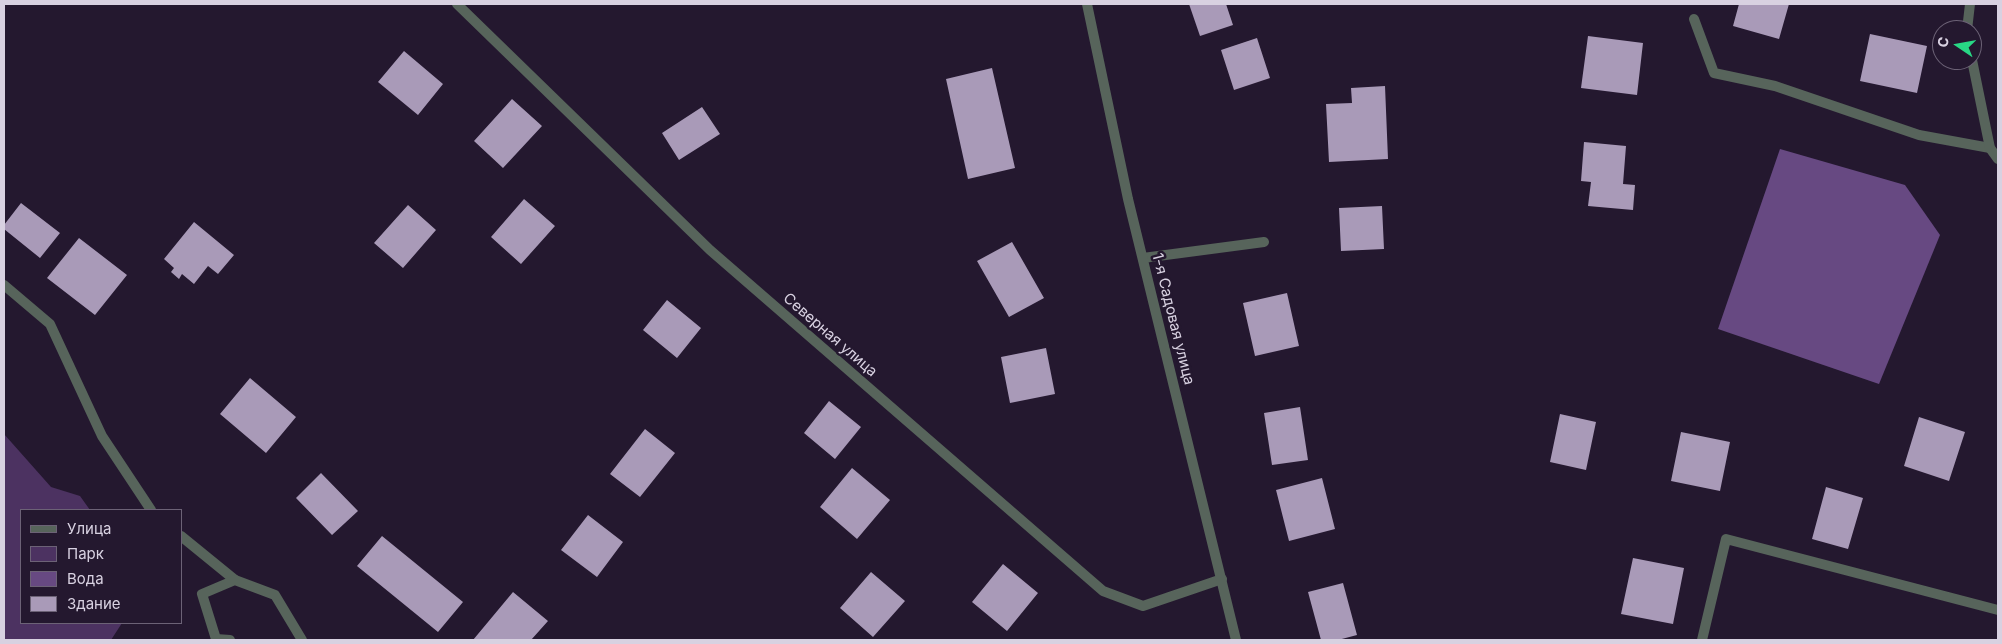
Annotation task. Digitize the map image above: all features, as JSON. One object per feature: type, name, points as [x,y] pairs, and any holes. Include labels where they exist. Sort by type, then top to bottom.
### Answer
[{"type":"street","name":"Северная улица","points":[[457,4],[710,250],[1103,591],[1143,606],[1222,579]]},
{"type":"street","name":"1-я Садовая улица","points":[[1087,4],[1143,258],[1236,640]]},
{"type":"street","points":[[1968,20],[1970,4]]},
{"type":"street","points":[[1694,19],[1714,73],[1775,86],[1919,135],[1990,148]]},
{"type":"street","points":[[1974,70],[1990,148],[1998,159]]},
{"type":"street","points":[[1143,258],[1264,242]]},
{"type":"street","points":[[4,285],[50,324],[102,436],[150,509]]},
{"type":"street","points":[[182,537],[234,580],[276,595],[302,640]]},
{"type":"street","points":[[1702,640],[1726,539],[1998,610]]},
{"type":"street","points":[[230,640],[215,640],[202,594],[234,580]]},
{"type":"green space","points":[[4,434],[51,487],[80,496],[89,509],[20,509],[20,624],[121,624],[111,640],[4,640]]},
{"type":"water","points":[[1780,149],[1905,185],[1940,235],[1879,384],[1718,329]]},
{"type":"building","points":[[1189,4],[1226,4],[1233,25],[1200,36]]},
{"type":"building","points":[[1739,4],[1789,4],[1779,39],[1733,26]]},
{"type":"building","points":[[1870,34],[1927,46],[1917,93],[1860,81]]},
{"type":"building","points":[[1588,36],[1643,43],[1637,95],[1581,88]]},
{"type":"building","points":[[1257,38],[1270,78],[1234,90],[1221,50]]},
{"type":"building","points":[[404,51],[443,84],[418,115],[378,82]]},
{"type":"building","points":[[992,68],[1015,168],[968,179],[946,79]]},
{"type":"building","points":[[1385,86],[1388,159],[1329,162],[1326,104],[1352,103],[1351,88]]},
{"type":"building","points":[[512,99],[542,126],[503,168],[474,141]]},
{"type":"building","points":[[702,107],[720,134],[679,160],[662,133]]},
{"type":"building","points":[[1584,142],[1626,146],[1623,184],[1635,185],[1633,210],[1588,206],[1591,182],[1581,181]]},
{"type":"building","points":[[524,199],[555,226],[521,264],[491,237]]},
{"type":"building","points":[[21,203],[60,233],[40,258],[4,229],[4,225]]},
{"type":"building","points":[[408,205],[436,230],[403,268],[374,243]]},
{"type":"building","points":[[1382,206],[1384,249],[1341,251],[1339,208]]},
{"type":"building","points":[[194,222],[234,255],[218,274],[208,266],[194,284],[182,274],[179,279],[171,272],[174,268],[164,259]]},
{"type":"building","points":[[79,238],[127,275],[95,315],[47,278]]},
{"type":"building","points":[[1012,242],[1044,298],[1009,317],[977,261]]},
{"type":"building","points":[[1287,293],[1299,346],[1255,356],[1243,303]]},
{"type":"building","points":[[667,300],[701,328],[677,358],[643,330]]},
{"type":"building","points":[[1046,348],[1055,394],[1010,403],[1001,357]]},
{"type":"building","points":[[250,378],[296,417],[266,453],[220,414]]},
{"type":"building","points":[[829,401],[861,427],[835,459],[804,433]]},
{"type":"building","points":[[1300,407],[1308,460],[1272,465],[1264,413]]},
{"type":"building","points":[[1560,414],[1596,422],[1586,470],[1550,462]]},
{"type":"building","points":[[1919,417],[1965,432],[1949,481],[1904,466]]},
{"type":"building","points":[[645,429],[675,453],[640,497],[610,474]]},
{"type":"building","points":[[1681,432],[1730,442],[1720,491],[1671,481]]},
{"type":"building","points":[[852,468],[890,500],[857,539],[820,507]]},
{"type":"building","points":[[321,473],[358,511],[332,535],[296,498]]},
{"type":"building","points":[[1322,478],[1335,529],[1289,541],[1276,490]]},
{"type":"building","points":[[1826,487],[1863,498],[1848,549],[1812,539]]},
{"type":"building","points":[[588,515],[623,542],[597,577],[561,550]]},
{"type":"building","points":[[382,536],[463,602],[438,632],[357,566]]},
{"type":"building","points":[[1633,558],[1684,568],[1673,624],[1621,614]]},
{"type":"building","points":[[1003,564],[1038,593],[1007,631],[972,602]]},
{"type":"building","points":[[871,572],[905,601],[873,637],[840,608]]},
{"type":"building","points":[[1343,583],[1357,635],[1338,640],[1321,640],[1308,592]]},
{"type":"building","points":[[513,592],[548,621],[531,640],[473,640]]}]
